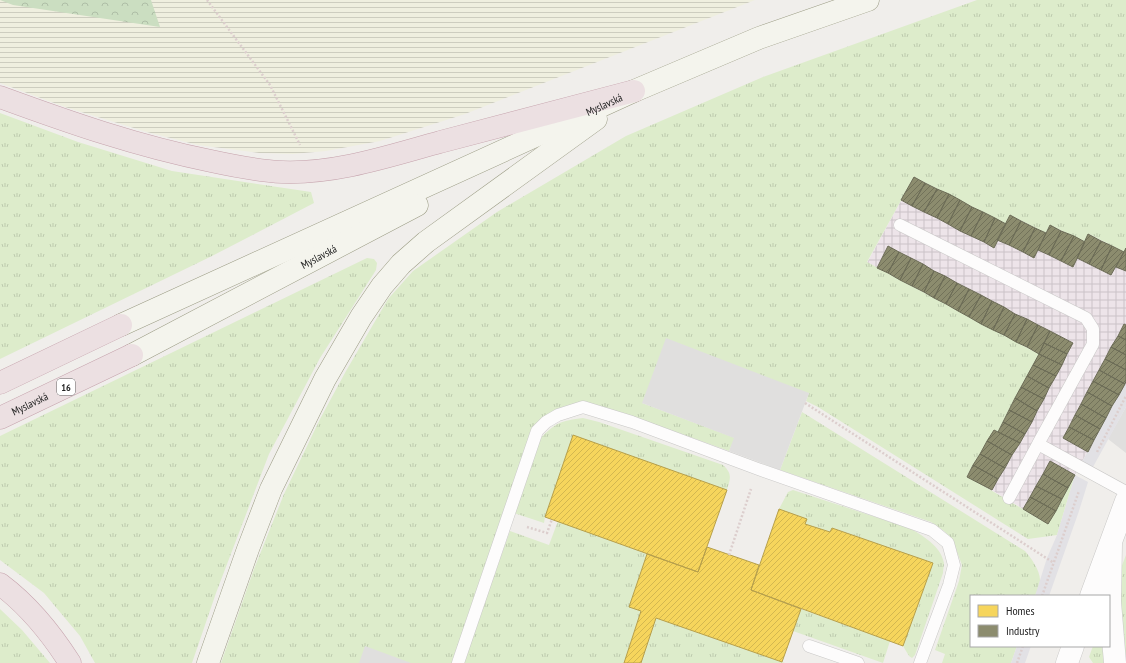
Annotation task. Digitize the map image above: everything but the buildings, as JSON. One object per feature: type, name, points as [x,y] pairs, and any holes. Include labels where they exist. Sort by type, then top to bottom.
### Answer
[{"type":"highway","points":[[0,97],[86,128],[185,156],[257,169],[283,172],[312,171],[370,161],[634,91]]},
{"type":"highway","name":"Myslavská","points":[[0,383],[121,325]]},
{"type":"highway","name":"Myslavská","points":[[0,418],[132,355]]},
{"type":"highway","points":[[0,584],[30,611],[48,631],[70,663]]},
{"type":"street","name":"Myslavská","points":[[121,325],[634,91],[759,38],[868,0]]},
{"type":"street","name":"Myslavská","points":[[132,355],[634,91]]},
{"type":"street","points":[[208,663],[271,488],[325,379],[361,317],[382,286],[401,264],[426,242],[634,91]]},
{"type":"street","points":[[1091,595],[1126,501]]},
{"type":"street","points":[[1111,544],[1110,602],[1115,663]]},
{"type":"street","points":[[1066,663],[1073,647]]},
{"type":"lane","points":[[900,225],[1086,318],[1093,329],[1093,344],[1009,498]]},
{"type":"lane","points":[[458,663],[537,431],[546,422],[558,415],[583,407],[632,422],[758,469],[932,530],[948,543],[954,565],[949,585],[920,663]]},
{"type":"lane","points":[[1038,444],[1126,492]]},
{"type":"lane","points":[[809,646],[858,663]]},
{"type":"path","points":[[207,0],[270,85],[312,171]]},
{"type":"path","points":[[1042,595],[1087,471],[1126,396]]},
{"type":"path","points":[[805,403],[1054,563]]},
{"type":"path","points":[[728,555],[758,469]]},
{"type":"path","points":[[506,521],[547,534],[552,520]]},
{"type":"path","points":[[1017,663],[1023,647]]},
{"type":"shaded area","points":[[914,177],[1005,224],[1010,215],[1046,233],[1050,225],[1085,241],[1088,234],[1124,252],[1126,248],[1126,381],[1048,524],[992,490],[967,477],[994,430],[998,431],[1039,354],[867,263]]},
{"type":"shaded area","points":[[666,338],[809,393],[780,470],[729,451],[734,438],[642,403]]},
{"type":"shaded area","points":[[1126,381],[1126,407],[1093,467],[1082,462]]},
{"type":"shaded area","points":[[1126,407],[1126,453],[1108,439]]},
{"type":"shaded area","points":[[1075,475],[1088,482],[1079,511],[1049,595],[1035,595],[1047,558],[1057,535]]},
{"type":"shaded area","points":[[365,646],[411,663],[359,663]]},
{"type":"shaded area","points":[[1017,647],[1031,647],[1025,663],[1011,663]]},
{"type":"green space","points":[[0,0],[755,0],[465,114],[380,141],[326,151],[293,154],[259,153],[198,145],[147,132],[65,107],[0,83]]},
{"type":"green space","points":[[0,0],[151,0],[160,27],[13,5]]},
{"type":"green space","points":[[977,0],[1126,0],[1126,248],[1124,252],[1089,234],[1085,242],[1050,225],[1046,233],[1010,215],[1006,224],[914,177],[867,262],[1039,354],[998,432],[994,430],[967,476],[1048,524],[1075,475],[1057,535],[1028,539],[818,407],[806,401],[809,393],[642,403],[735,438],[729,451],[634,417],[583,407],[546,422],[458,663],[221,663],[254,569],[284,494],[320,419],[388,299],[413,271],[497,212],[626,136],[763,77]]},
{"type":"green space","points":[[0,113],[78,142],[172,171],[311,192],[314,203],[212,256],[0,359]]},
{"type":"green space","points":[[367,258],[374,259],[377,263],[376,270],[320,358],[269,454],[216,593],[192,663],[95,663],[80,636],[44,593],[0,560],[0,436]]},
{"type":"green space","points":[[802,412],[1025,551],[1035,564],[1040,576],[1040,584],[1035,595],[970,595],[970,647],[1017,647],[1011,663],[942,663],[945,654],[935,650],[959,581],[962,565],[952,539],[944,531],[931,522],[780,470]]},
{"type":"green space","points":[[583,418],[599,422],[723,465],[728,471],[730,477],[727,490],[676,472],[545,517],[544,523],[514,513],[540,439],[550,429],[559,423]]},
{"type":"green space","points":[[793,490],[909,528],[925,538],[939,551],[944,563],[943,573],[915,655],[912,658],[903,646],[932,563],[833,528],[830,532],[805,524],[807,519],[779,509],[788,492]]},
{"type":"green space","points":[[558,521],[647,554],[629,607],[641,611],[624,663],[463,663],[510,531],[549,545]]},
{"type":"green space","points":[[1126,555],[1126,663],[1120,616],[1121,568]]},
{"type":"green space","points":[[0,609],[22,630],[50,663],[0,663]]},
{"type":"green space","points":[[801,609],[890,641],[883,663],[793,631]]},
{"type":"green space","points":[[656,618],[785,663],[641,663]]},
{"type":"green space","points":[[1093,647],[1102,647],[1105,663],[1093,663],[1089,657]]}]
